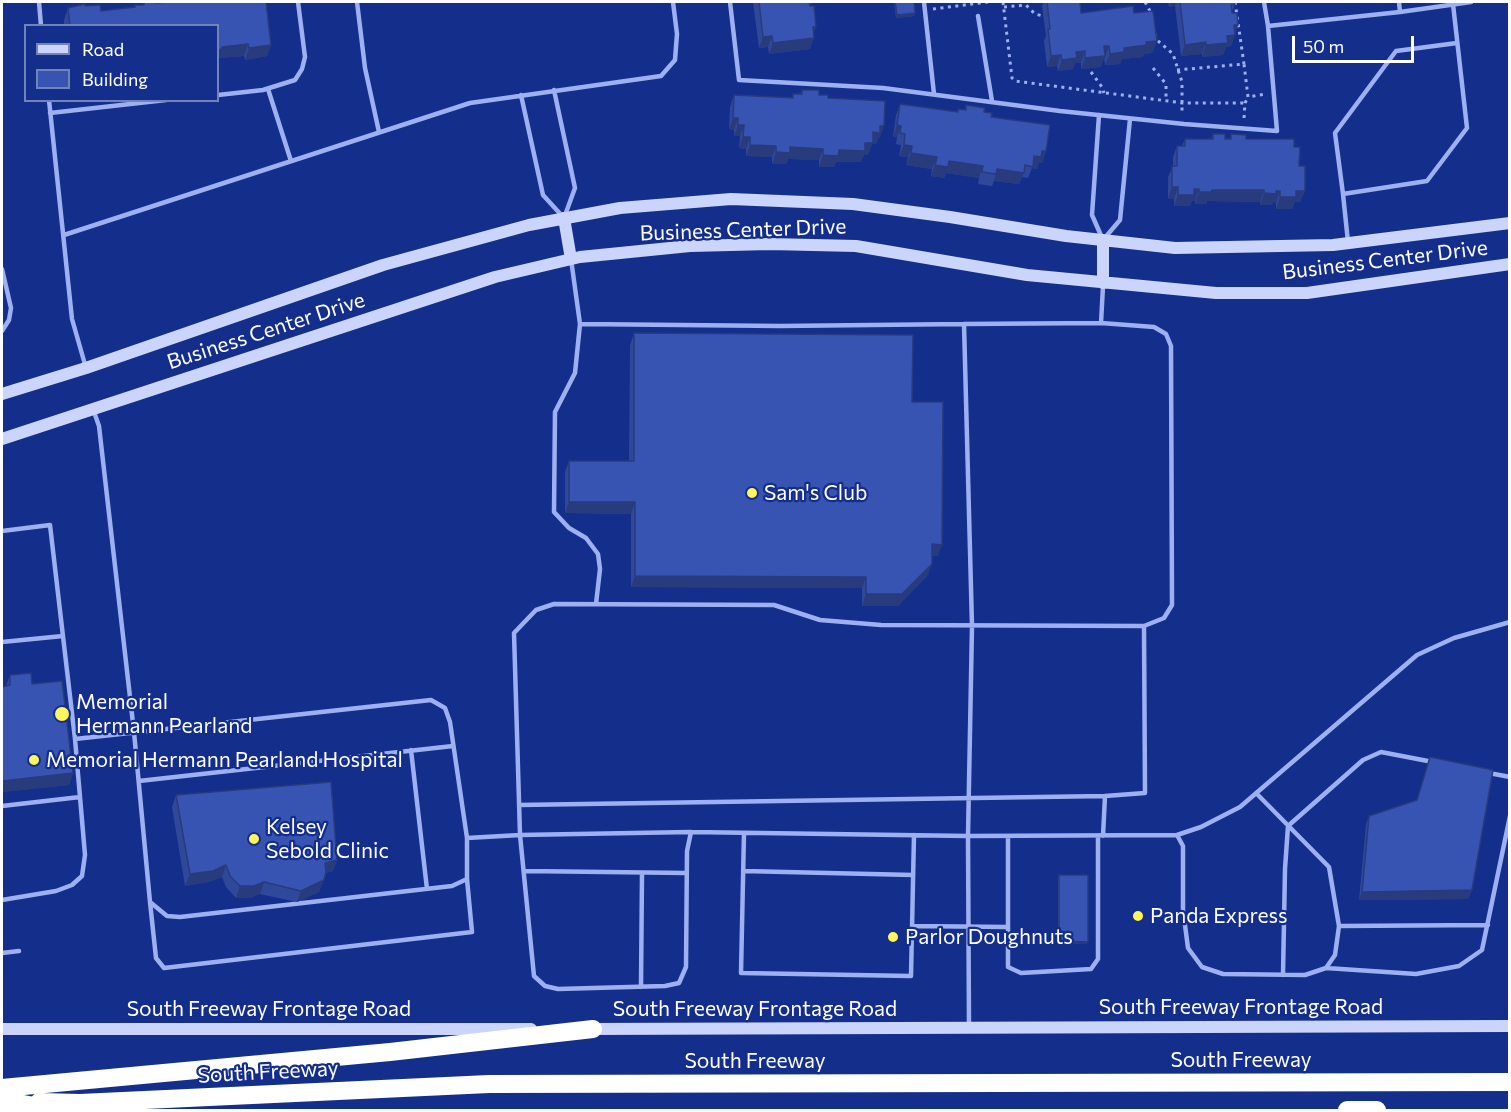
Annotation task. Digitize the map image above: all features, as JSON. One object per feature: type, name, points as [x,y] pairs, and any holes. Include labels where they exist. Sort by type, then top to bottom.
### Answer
[{"type":"highway","points":[[2,1088],[390,1052],[593,1029]]},
{"type":"highway","name":"South Freeway","points":[[2,1101],[80,1103],[489,1084],[1509,1082]]},
{"type":"highway","points":[[2,1101],[56,1110]]},
{"type":"highway","points":[[1347,1110],[1377,1110]]},
{"type":"street","name":"Business Center Drive","points":[[2,394],[86,368],[383,266],[529,225],[620,208],[731,199],[853,204],[1103,240],[1175,248],[1254,248],[1348,243],[1509,223]]},
{"type":"street","points":[[564,218],[571,259]]},
{"type":"street","points":[[1103,240],[1103,283]]},
{"type":"street","name":"Business Center Drive","points":[[2,439],[495,277],[571,259],[690,246],[770,244],[856,246],[1028,275],[1216,293],[1307,293],[1509,264]]},
{"type":"street","name":"South Freeway Frontage Road","points":[[2,1029],[1509,1026]]},
{"type":"lane","points":[[39,2],[41,24]]},
{"type":"lane","points":[[219,95],[268,89],[295,80],[302,69],[305,57],[298,2]]},
{"type":"lane","points":[[357,2],[365,68],[380,132]]},
{"type":"lane","points":[[64,235],[470,103],[661,76],[675,60],[676,34],[673,2]]},
{"type":"lane","points":[[730,2],[739,80],[883,88],[1100,115],[1277,131],[1264,2]]},
{"type":"lane","points":[[924,2],[934,94]]},
{"type":"lane","points":[[1398,2],[1400,12]]},
{"type":"lane","points":[[1268,26],[1471,2]]},
{"type":"lane","points":[[1343,194],[1427,181],[1467,128],[1453,4]]},
{"type":"lane","points":[[978,16],[992,101]]},
{"type":"lane","points":[[1348,243],[1335,133],[1396,51],[1457,43]]},
{"type":"lane","points":[[268,89],[291,161]]},
{"type":"lane","points":[[521,95],[543,195],[564,218],[576,188],[554,90]]},
{"type":"lane","points":[[49,102],[72,319],[86,368]]},
{"type":"lane","points":[[50,113],[148,102]]},
{"type":"lane","points":[[1100,115],[1092,215],[1103,240],[1120,220],[1130,118]]},
{"type":"lane","points":[[571,259],[580,324],[575,373],[555,412],[554,512],[569,528],[586,538],[598,554],[600,568],[596,604]]},
{"type":"lane","points":[[2,269],[11,308],[9,320],[2,331]]},
{"type":"lane","points":[[1101,323],[1103,283]]},
{"type":"lane","points":[[580,324],[780,326],[1101,323],[1154,327],[1166,334],[1171,346],[1173,605],[1164,618],[1144,626],[881,625],[820,620],[774,605],[554,604],[536,610],[514,633],[520,835],[534,976],[545,986],[558,989],[665,986],[679,983],[686,967],[686,873],[691,832]]},
{"type":"lane","points":[[964,324],[972,626],[968,798],[969,1028]]},
{"type":"lane","points":[[75,739],[134,732],[431,700],[445,708],[450,722],[467,838],[467,879],[472,932],[164,968],[156,958],[134,732],[99,426],[93,409]]},
{"type":"lane","points":[[2,531],[50,525],[75,739],[85,855],[82,876],[72,885],[56,891],[2,900]]},
{"type":"lane","points":[[467,838],[691,832],[914,836],[1177,835],[1201,827],[1240,807],[1417,655],[1454,638],[1509,622]]},
{"type":"lane","points":[[519,805],[1105,796],[1146,793],[1144,626]]},
{"type":"lane","points":[[2,642],[63,636]]},
{"type":"lane","points":[[139,781],[453,746]]},
{"type":"lane","points":[[411,750],[427,889]]},
{"type":"lane","points":[[1283,975],[1288,826],[1363,760],[1380,752],[1439,764]]},
{"type":"lane","points":[[1486,772],[1509,777]]},
{"type":"lane","points":[[1256,794],[1329,867],[1339,926],[1335,955],[1326,968]]},
{"type":"lane","points":[[1008,836],[1008,967],[1021,973],[1091,969],[1098,959],[1101,836],[1105,796]]},
{"type":"lane","points":[[2,806],[80,797]]},
{"type":"lane","points":[[1177,835],[1184,846],[1183,910],[1188,948],[1202,967],[1223,974],[1305,975],[1326,968],[1416,974],[1460,966],[1482,951],[1509,816]]},
{"type":"lane","points":[[744,833],[741,973],[911,976],[914,836]]},
{"type":"lane","points":[[524,871],[686,873]]},
{"type":"lane","points":[[743,871],[913,875]]},
{"type":"lane","points":[[641,987],[642,873]]},
{"type":"lane","points":[[150,902],[167,916],[180,916],[452,886],[467,879]]},
{"type":"lane","points":[[1339,926],[1488,925]]},
{"type":"lane","points":[[912,926],[1008,927]]},
{"type":"lane","points":[[2,953],[19,951]]},
{"type":"path","points":[[925,9],[988,2]]},
{"type":"path","points":[[1004,2],[1012,78],[1015,81],[1183,103],[1245,103]]},
{"type":"path","points":[[1145,2],[1152,20]]},
{"type":"path","points":[[1235,2],[1248,97],[1245,103],[1244,129]]},
{"type":"path","points":[[1004,7],[1025,3],[1035,14],[1043,16]]},
{"type":"path","points":[[1154,28],[1157,40],[1173,54],[1182,82],[1184,124]]},
{"type":"path","points":[[1177,70],[1244,64]]},
{"type":"path","points":[[1153,68],[1166,84],[1166,101]]},
{"type":"path","points":[[1091,72],[1104,93]]},
{"type":"path","points":[[1248,97],[1274,93]]},
{"type":"building","points":[[144,2],[266,2],[271,45],[249,48],[248,44],[222,47],[219,50],[219,24],[70,24],[68,8],[85,4],[85,6],[100,5],[101,11],[144,5]]},
{"type":"building","points":[[759,2],[809,2],[810,6],[814,6],[816,27],[813,27],[814,38],[773,43],[772,36],[763,37]]},
{"type":"building","points":[[895,2],[914,2],[915,13],[897,15]]},
{"type":"building","points":[[1047,2],[1080,2],[1081,13],[1133,6],[1134,13],[1153,11],[1157,41],[1146,42],[1147,45],[1124,48],[1124,52],[1110,54],[1109,46],[1104,46],[1105,56],[1085,58],[1085,51],[1076,52],[1077,58],[1062,60],[1061,55],[1051,56]]},
{"type":"building","points":[[1180,2],[1234,2],[1235,5],[1231,5],[1232,13],[1237,13],[1238,25],[1234,25],[1235,35],[1227,36],[1228,43],[1206,45],[1206,42],[1185,45]]},
{"type":"building","points":[[802,90],[819,90],[819,95],[828,95],[828,98],[885,101],[884,126],[880,126],[880,133],[873,132],[873,143],[865,143],[865,151],[839,150],[838,156],[823,155],[823,149],[790,147],[790,153],[776,152],[776,146],[750,145],[750,137],[743,137],[744,125],[738,125],[738,118],[733,118],[734,95],[793,98],[793,94],[802,94]]},
{"type":"building","points":[[900,104],[958,112],[958,109],[966,110],[966,105],[985,108],[984,112],[992,113],[991,117],[1050,125],[1046,151],[1042,151],[1041,157],[1034,156],[1033,167],[1025,165],[1024,173],[997,169],[996,174],[982,172],[983,166],[949,161],[948,167],[935,165],[937,157],[911,153],[912,146],[904,145],[905,134],[900,133],[901,126],[897,125]]},
{"type":"building","points":[[1213,134],[1225,134],[1225,139],[1231,139],[1231,134],[1246,135],[1246,139],[1294,139],[1294,147],[1300,147],[1299,166],[1305,166],[1305,191],[1296,191],[1296,197],[1280,197],[1280,191],[1276,191],[1276,194],[1264,193],[1264,190],[1199,192],[1199,189],[1194,189],[1194,195],[1178,195],[1178,187],[1172,187],[1172,166],[1177,166],[1177,146],[1185,146],[1185,139],[1213,139]]},
{"type":"building","name":"Sam's Club","points":[[634,333],[913,335],[912,402],[943,402],[942,545],[932,544],[932,564],[902,594],[866,594],[866,577],[635,576],[635,502],[569,502],[569,461],[634,461]]},
{"type":"building","name":"Memorial Hermann Pearland Hospital","points":[[31,673],[32,684],[62,681],[73,773],[2,781],[2,687],[10,685],[10,675]]},
{"type":"building","points":[[1430,757],[1493,770],[1472,890],[1362,892],[1369,816],[1417,800]]},
{"type":"building","name":"Kelsey Sebold Clinic","points":[[331,782],[337,860],[325,863],[324,880],[301,891],[264,882],[254,886],[240,886],[230,876],[226,865],[213,871],[190,874],[176,795]]},
{"type":"building","points":[[1059,875],[1088,875],[1088,942],[1059,941]]},
{"type":"place","name":"Sam's Club","points":[[752,493]]},
{"type":"place","name":"Memorial Hermann Pearland","points":[[62,714]]},
{"type":"place","name":"Memorial Hermann Pearland Hospital","points":[[34,760]]},
{"type":"place","name":"Kelsey Sebold Clinic","points":[[254,839]]},
{"type":"place","name":"Panda Express","points":[[1138,916]]},
{"type":"place","name":"Parlor Doughnuts","points":[[893,937]]}]
